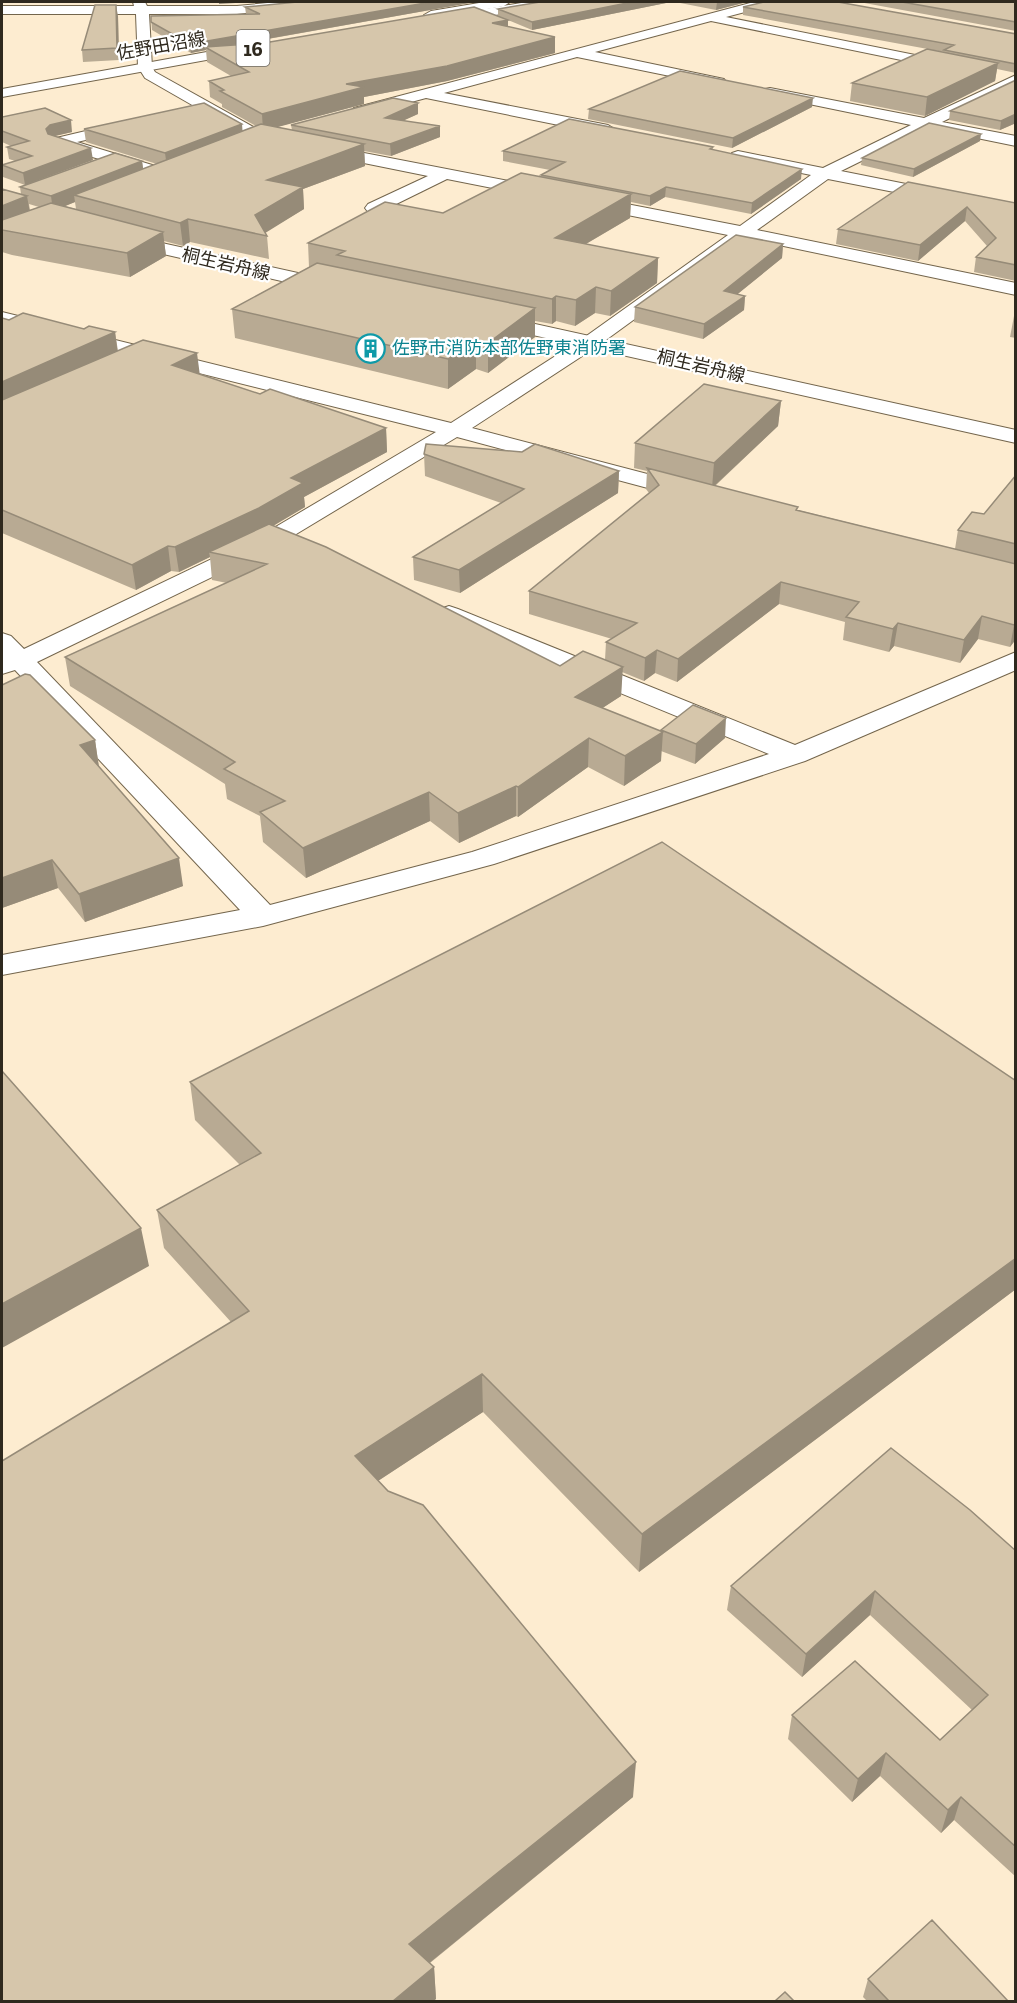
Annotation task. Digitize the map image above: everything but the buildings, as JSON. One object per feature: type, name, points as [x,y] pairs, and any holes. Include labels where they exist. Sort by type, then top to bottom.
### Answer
[{"type":"street","points":[[2,10],[140,6],[237,10],[308,2]]},
{"type":"street","points":[[415,17],[453,2]]},
{"type":"street","points":[[415,17],[504,2]]},
{"type":"street","points":[[415,17],[473,14],[547,2]]},
{"type":"street","points":[[348,114],[767,2]]},
{"type":"street","points":[[140,6],[145,67],[150,75],[261,138],[741,232],[1016,289]]},
{"type":"street","points":[[473,14],[504,26]]},
{"type":"street","points":[[708,18],[958,68]]},
{"type":"street","name":"佐野田沼線","points":[[2,93],[264,45]]},
{"type":"street","points":[[555,45],[576,53],[728,84]]},
{"type":"street","points":[[993,74],[1016,79]]},
{"type":"street","points":[[263,916],[8,656],[270,540],[454,430],[592,341],[825,173],[1016,79]]},
{"type":"street","points":[[752,88],[1016,141]]},
{"type":"street","points":[[424,94],[619,132]]},
{"type":"street","points":[[185,113],[208,108]]},
{"type":"street","points":[[139,124],[58,142],[174,173],[148,183]]},
{"type":"street","points":[[240,146],[294,129]]},
{"type":"street","points":[[722,153],[1016,211]]},
{"type":"street","points":[[96,167],[117,159]]},
{"type":"street","points":[[375,208],[445,174]]},
{"type":"street","name":"桐生岩舟線","points":[[107,235],[348,290]]},
{"type":"street","name":"桐生岩舟線","points":[[476,317],[1016,437]]},
{"type":"street","points":[[2,318],[454,430],[706,497]]},
{"type":"street","points":[[110,368],[142,354]]},
{"type":"street","points":[[270,540],[303,554]]},
{"type":"street","points":[[423,603],[795,755]]},
{"type":"street","points":[[2,965],[263,916],[483,858],[795,755],[1016,660]]},
{"type":"place","name":"佐野市消防本部佐野東消防署","points":[[371,348]]}]
